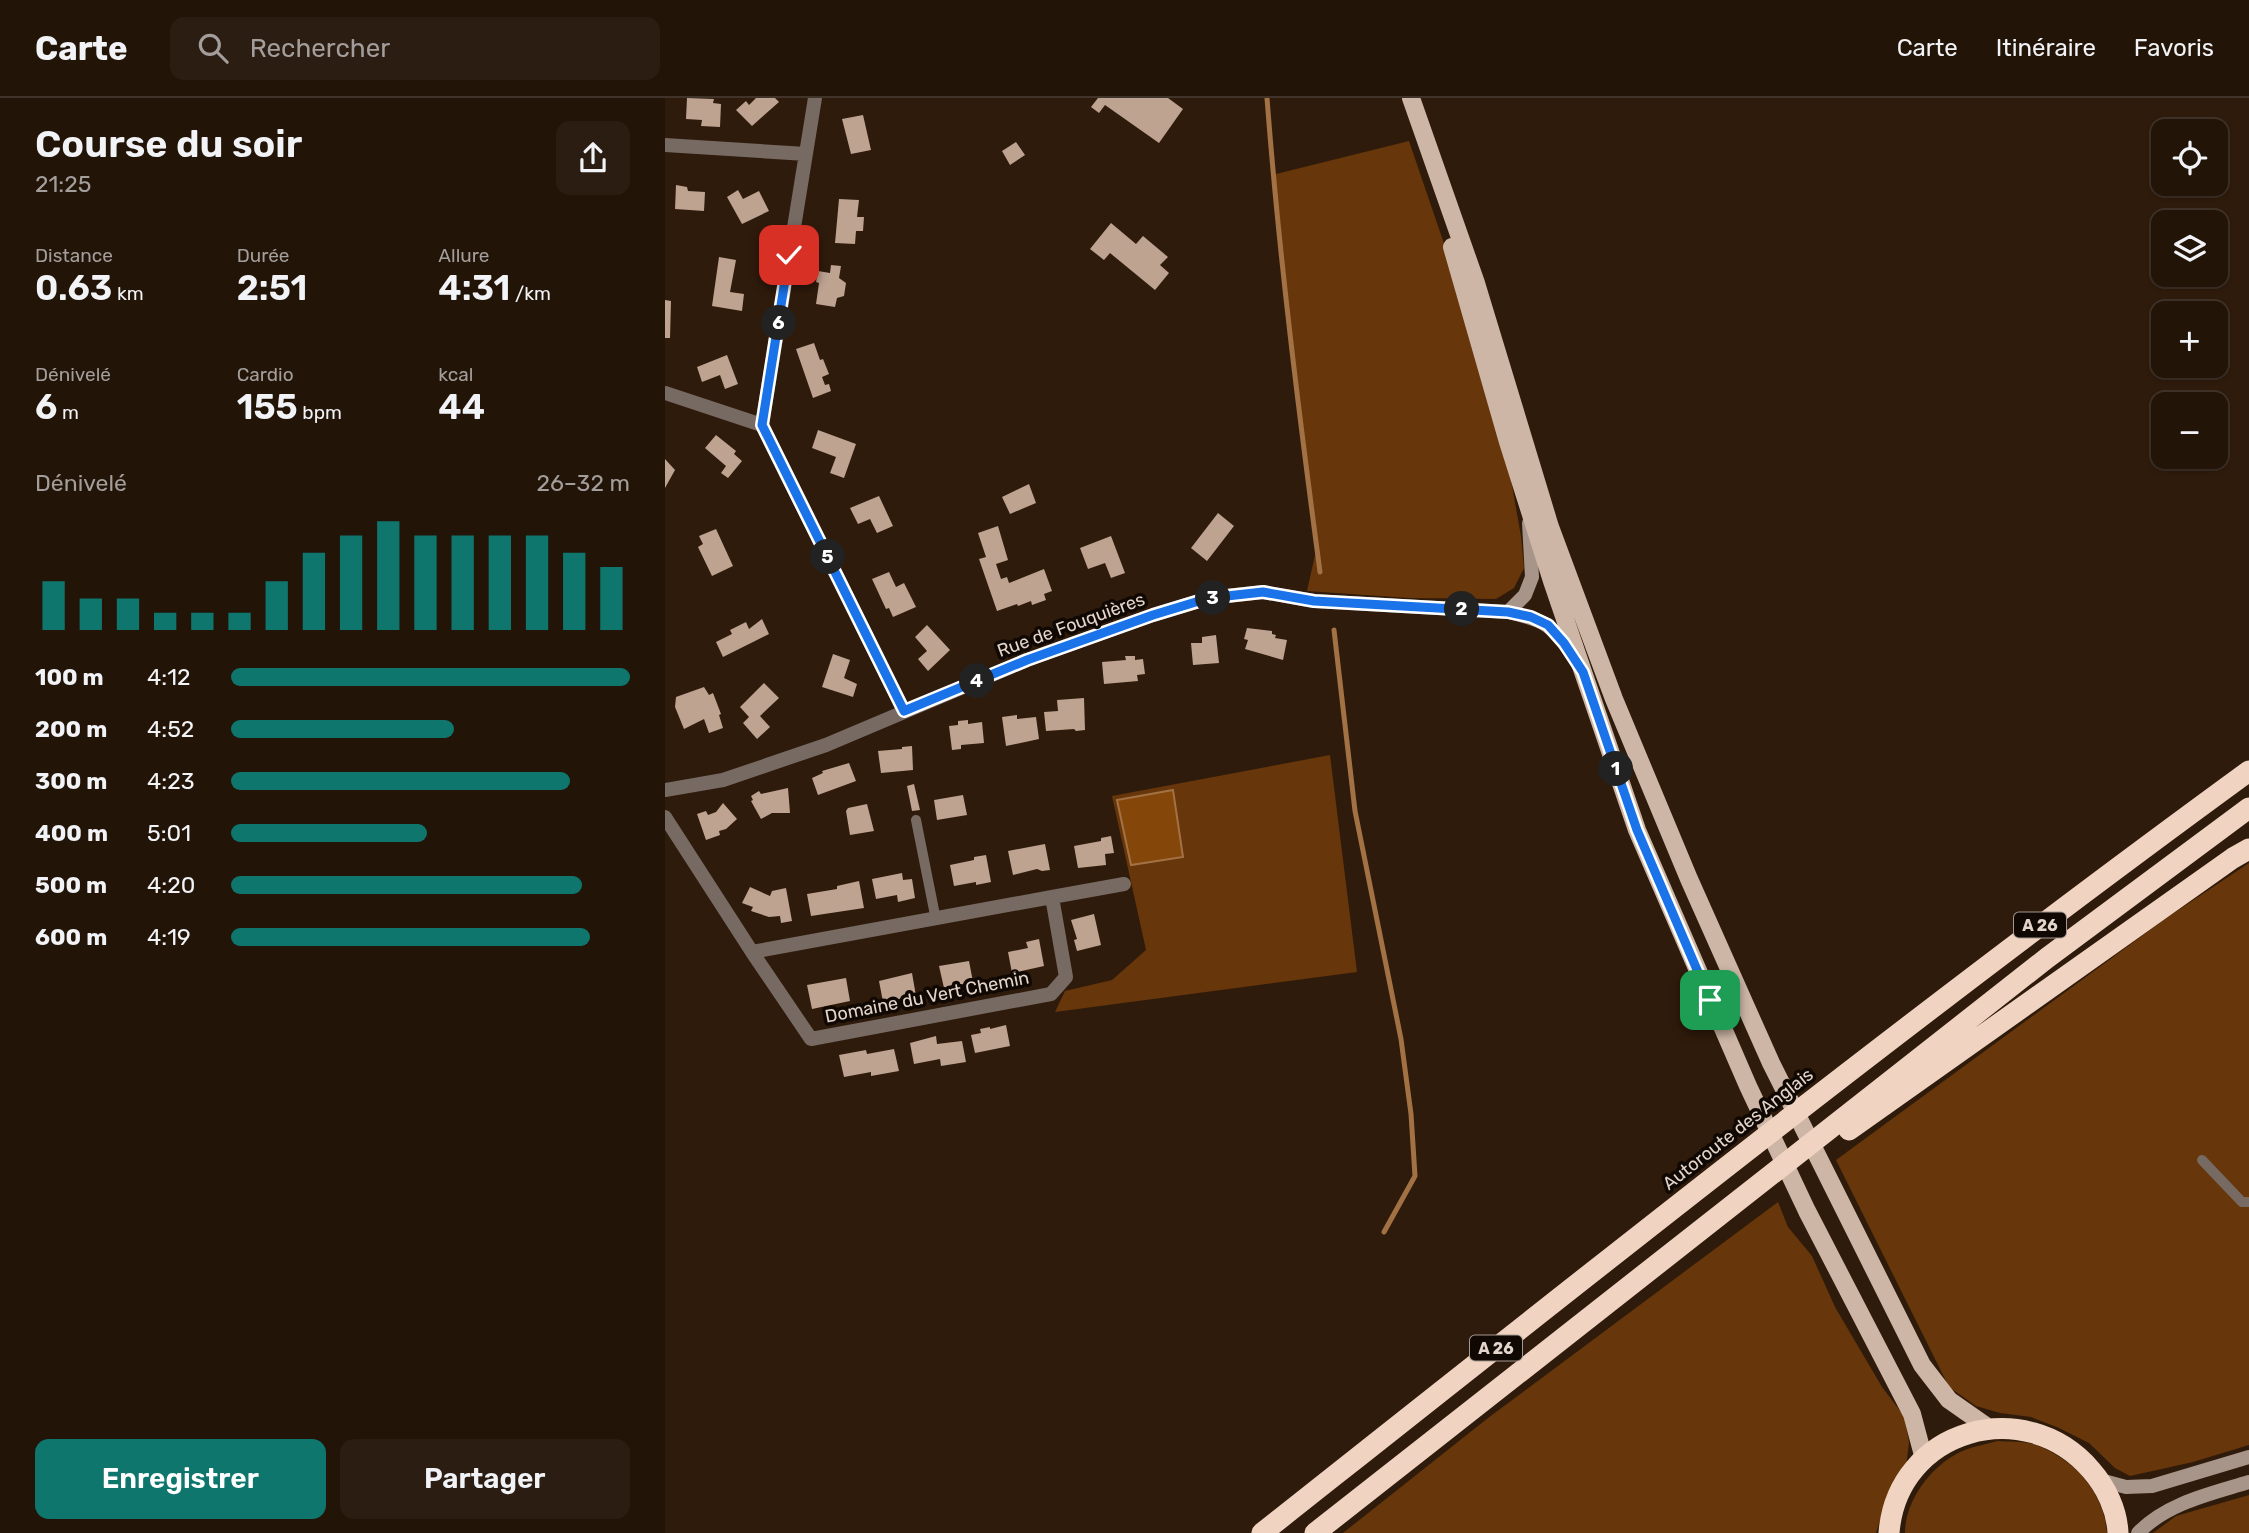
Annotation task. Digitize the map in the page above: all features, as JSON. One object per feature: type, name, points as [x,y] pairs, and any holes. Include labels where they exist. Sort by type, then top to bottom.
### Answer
[{"type":"highway","name":"Autoroute des Anglais","points":[[1262,1533],[1731,1163],[2050,918],[2249,771]]},
{"type":"highway","name":"A 26","points":[[1315,1533],[1714,1218],[1852,1119],[2047,958],[2249,807]]},
{"type":"highway","points":[[1714,1218],[1741,1214],[1852,1119],[2249,849]]},
{"type":"highway","points":[[1889,1533],[1897,1498],[1908,1477],[1924,1458],[1965,1434],[1989,1428],[2021,1429],[2052,1438],[2079,1456],[2100,1480],[2111,1503],[2117,1533]]},
{"type":"main road","points":[[1411,98],[1476,283],[1550,527],[1614,699],[1689,879],[1771,1063],[1922,1365],[1949,1400],[1989,1428]]},
{"type":"main road","points":[[1425,142],[1463,291],[1529,507],[1637,830],[1748,1086],[1807,1211],[1912,1415],[1924,1458]]},
{"type":"main road","points":[[1508,612],[1525,595],[1532,576],[1529,507]]},
{"type":"main road","points":[[1508,612],[1531,617],[1548,625],[1583,672]]},
{"type":"main road","points":[[2100,1480],[2126,1487],[2152,1486],[2249,1457]]},
{"type":"main road","points":[[2138,1533],[2152,1519],[2177,1505],[2249,1482]]},
{"type":"street","points":[[815,98],[762,425],[904,711]]},
{"type":"street","points":[[665,145],[806,154]]},
{"type":"street","points":[[665,393],[762,425]]},
{"type":"street","name":"Rue de Fouquières","points":[[665,790],[736,776],[826,745],[1027,660],[1209,598],[1263,592],[1314,601],[1508,612]]},
{"type":"street","name":"Domaine du Vert Chemin","points":[[665,817],[811,1039],[1051,994],[1066,977],[1052,897]]},
{"type":"street","points":[[752,953],[1124,884]]},
{"type":"lane","points":[[916,820],[936,920]]},
{"type":"lane","points":[[2201,1160],[2242,1202],[2249,1202]]},
{"type":"shaded area","points":[[1409,141],[1496,396],[1521,536],[1524,568],[1514,588],[1496,599],[1409,598],[1307,591],[1317,546],[1272,175]]},
{"type":"shaded area","points":[[1330,755],[1357,972],[1055,1012],[1065,991],[1112,980],[1146,950],[1112,796]]},
{"type":"shaded area","points":[[1173,790],[1183,857],[1131,865],[1117,800]]},
{"type":"shaded area","points":[[2249,863],[2249,1445],[2193,1462],[2130,1476],[2115,1468],[2089,1443],[2059,1428],[2031,1417],[2000,1413],[1976,1406],[1949,1387],[1836,1160],[2165,919]]},
{"type":"shaded area","points":[[1778,1202],[1788,1227],[1812,1256],[1835,1307],[1882,1387],[1904,1416],[1909,1442],[1906,1467],[1891,1487],[1876,1533],[1343,1533],[1488,1418]]},
{"type":"shaded area","points":[[1998,1441],[2036,1445],[2050,1451],[2074,1468],[2085,1479],[2100,1504],[2107,1533],[1905,1533],[1910,1507],[1923,1483],[1932,1473],[1965,1450]]},
{"type":"shaded area","points":[[2249,1495],[2249,1533],[2153,1533],[2176,1516]]},
{"type":"building","points":[[687,98],[714,99],[713,103],[721,104],[720,127],[701,126],[702,120],[686,119]]},
{"type":"building","points":[[756,98],[775,98],[779,102],[752,126],[736,110],[746,101],[749,105]]},
{"type":"building","points":[[1098,98],[1168,98],[1183,109],[1159,143],[1105,105],[1099,113],[1091,107]]},
{"type":"building","points":[[863,115],[871,150],[851,154],[842,119]]},
{"type":"building","points":[[1016,142],[1025,155],[1010,165],[1002,151]]},
{"type":"building","points":[[676,185],[687,187],[688,191],[705,192],[704,211],[675,209]]},
{"type":"building","points":[[738,190],[743,199],[759,191],[769,211],[742,224],[727,197]]},
{"type":"building","points":[[839,199],[859,200],[857,217],[864,217],[863,231],[856,231],[855,244],[835,243]]},
{"type":"building","points":[[1111,223],[1136,244],[1143,236],[1168,257],[1160,265],[1169,273],[1155,290],[1110,253],[1104,260],[1090,249]]},
{"type":"building","points":[[719,257],[736,260],[730,292],[744,294],[742,311],[712,306]]},
{"type":"building","points":[[831,265],[841,266],[839,278],[846,283],[844,296],[837,298],[835,307],[816,304],[818,271],[830,273]]},
{"type":"building","points":[[665,300],[671,301],[670,338],[665,338]]},
{"type":"building","points":[[814,343],[829,374],[822,377],[825,385],[829,384],[831,391],[813,398],[796,349]]},
{"type":"building","points":[[727,355],[738,384],[725,389],[720,375],[702,382],[697,367]]},
{"type":"building","points":[[818,430],[856,444],[844,478],[830,473],[836,457],[812,448]]},
{"type":"building","points":[[716,435],[736,451],[734,454],[742,461],[728,478],[721,473],[726,466],[705,448]]},
{"type":"building","points":[[665,459],[675,470],[665,488]]},
{"type":"building","points":[[1029,484],[1036,503],[1010,514],[1002,497]]},
{"type":"building","points":[[879,496],[893,526],[877,533],[870,519],[858,524],[850,508]]},
{"type":"building","points":[[1218,513],[1234,526],[1207,561],[1191,548]]},
{"type":"building","points":[[998,526],[1008,560],[996,564],[1001,579],[1007,577],[1009,583],[1044,569],[1052,591],[1044,594],[1046,600],[1032,605],[1031,601],[1018,606],[1017,604],[997,611],[979,559],[986,557],[978,533]]},
{"type":"building","points":[[716,529],[733,566],[712,576],[698,547],[703,544],[699,536]]},
{"type":"building","points":[[1111,536],[1125,573],[1111,578],[1105,563],[1088,569],[1080,548]]},
{"type":"building","points":[[889,572],[896,587],[904,583],[916,607],[893,617],[889,608],[886,609],[872,579]]},
{"type":"building","points":[[762,619],[769,634],[723,657],[716,642],[732,634],[730,630],[746,622],[749,629]]},
{"type":"building","points":[[927,625],[950,650],[928,671],[918,659],[927,651],[915,637]]},
{"type":"building","points":[[1247,628],[1272,631],[1272,634],[1276,635],[1275,638],[1287,640],[1283,660],[1245,649],[1248,640],[1244,639]]},
{"type":"building","points":[[1216,635],[1219,663],[1193,665],[1191,643],[1202,643],[1202,637]]},
{"type":"building","points":[[833,654],[850,660],[844,678],[857,684],[853,697],[822,687]]},
{"type":"building","points":[[1125,656],[1135,656],[1135,660],[1143,659],[1145,674],[1137,675],[1138,681],[1104,684],[1102,662],[1126,660]]},
{"type":"building","points":[[764,683],[779,698],[760,716],[770,727],[757,739],[743,723],[749,717],[740,707]]},
{"type":"building","points":[[704,687],[709,695],[713,693],[723,728],[709,733],[704,719],[684,729],[675,707],[676,697]]},
{"type":"building","points":[[1084,698],[1085,730],[1046,731],[1044,712],[1058,711],[1057,700]]},
{"type":"building","points":[[1017,715],[1017,719],[1036,717],[1039,739],[1006,746],[1002,717]]},
{"type":"building","points":[[968,720],[968,724],[982,722],[984,743],[961,745],[961,749],[952,750],[949,726]]},
{"type":"building","points":[[912,746],[913,770],[881,773],[878,751]]},
{"type":"building","points":[[849,763],[856,781],[818,795],[812,778],[823,773],[822,771]]},
{"type":"building","points":[[914,784],[920,810],[912,811],[907,786]]},
{"type":"building","points":[[788,788],[790,813],[772,813],[761,819],[751,796],[759,791],[761,794]]},
{"type":"building","points":[[963,795],[967,815],[937,820],[934,800]]},
{"type":"building","points":[[723,803],[737,819],[726,829],[719,831],[720,835],[706,840],[697,814],[706,811],[708,815],[716,812]]},
{"type":"building","points":[[867,804],[874,831],[850,835],[846,811],[848,808]]},
{"type":"building","points":[[1111,836],[1114,853],[1105,854],[1106,865],[1078,868],[1074,846],[1101,841],[1101,838]]},
{"type":"building","points":[[1045,844],[1050,870],[1037,869],[1013,875],[1008,851]]},
{"type":"building","points":[[986,855],[991,882],[954,886],[950,865]]},
{"type":"building","points":[[902,873],[903,880],[912,879],[915,898],[898,902],[897,895],[876,899],[872,879]]},
{"type":"building","points":[[859,881],[864,908],[811,916],[807,894],[837,889],[837,886]]},
{"type":"building","points":[[750,887],[770,896],[772,891],[786,888],[792,921],[781,923],[780,916],[769,917],[751,911],[753,907],[742,903]]},
{"type":"building","points":[[1094,914],[1101,945],[1077,951],[1074,940],[1077,939],[1071,920]]},
{"type":"building","points":[[1039,939],[1044,966],[1012,973],[1008,952],[1028,948],[1026,942]]},
{"type":"building","points":[[969,961],[973,982],[944,988],[939,966]]},
{"type":"building","points":[[912,973],[916,996],[883,1002],[879,981]]},
{"type":"building","points":[[846,978],[850,1001],[812,1009],[807,985]]},
{"type":"building","points":[[1006,1025],[1010,1046],[975,1053],[971,1035],[981,1033],[980,1029]]},
{"type":"building","points":[[936,1036],[937,1044],[962,1041],[966,1062],[941,1066],[940,1059],[914,1064],[910,1043]]},
{"type":"building","points":[[894,1049],[899,1071],[844,1077],[839,1055]]},
{"type":"waterway","points":[[1267,98],[1290,335],[1320,572]]},
{"type":"waterway","points":[[1334,630],[1355,811],[1401,1039],[1411,1114],[1415,1176],[1384,1232]]},
{"type":"route","points":[[789,255],[762,425],[904,711],[1027,660],[1209,598],[1263,592],[1314,601],[1352,601],[1508,612],[1531,617],[1548,625],[1583,672],[1637,830],[1710,1000]]}]
